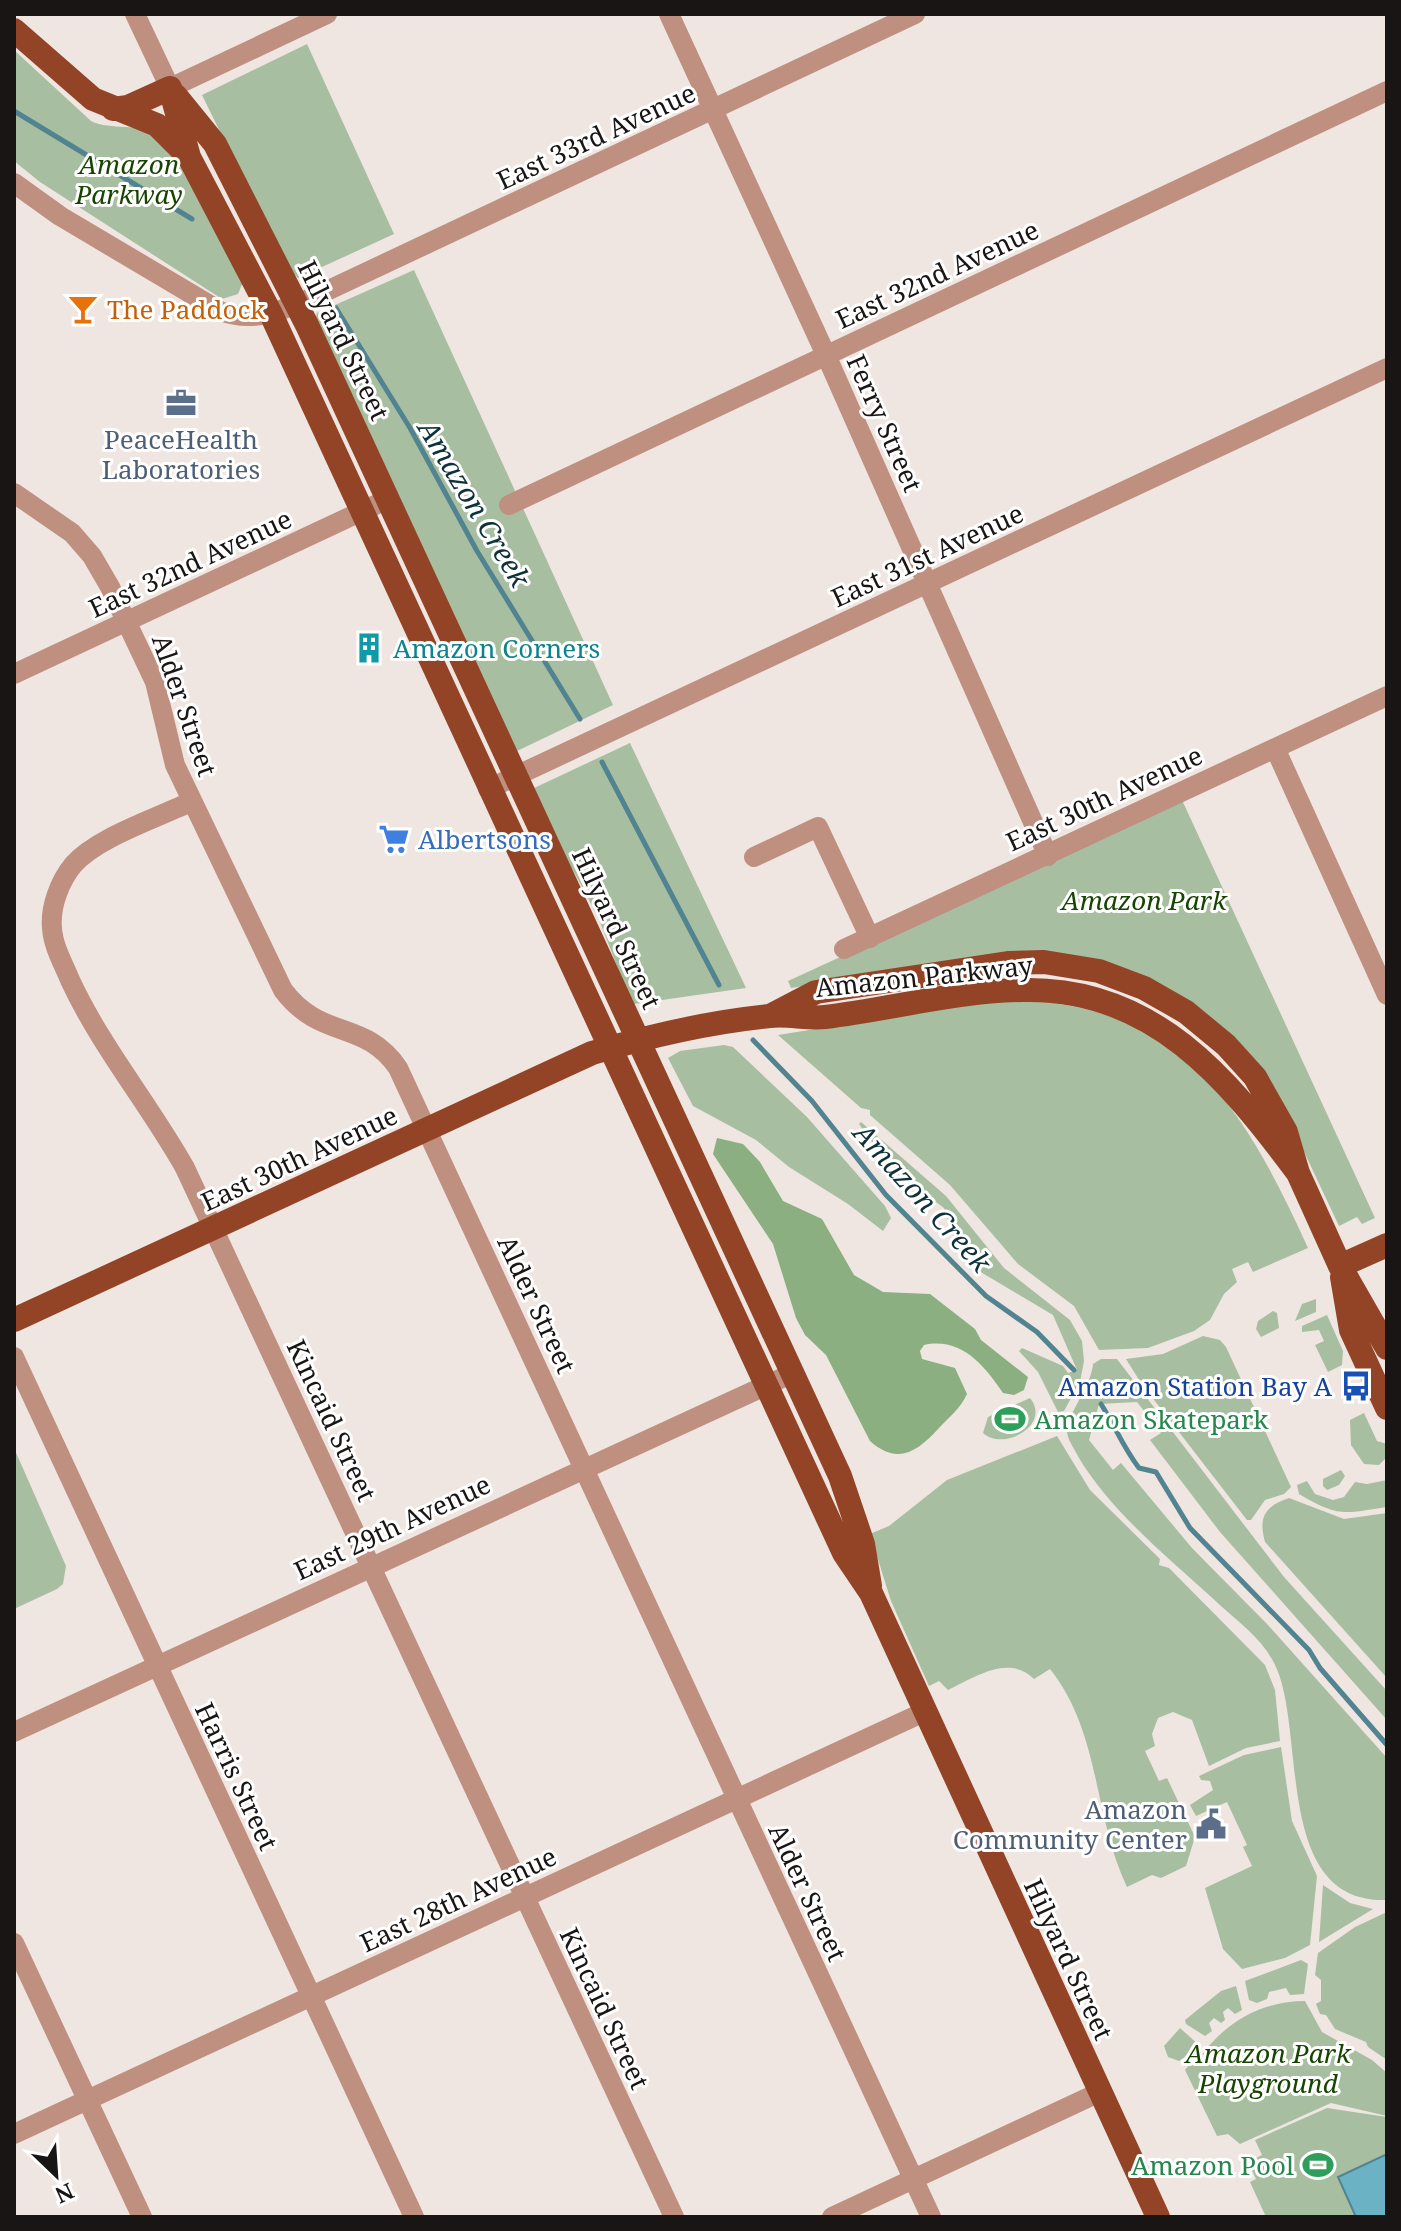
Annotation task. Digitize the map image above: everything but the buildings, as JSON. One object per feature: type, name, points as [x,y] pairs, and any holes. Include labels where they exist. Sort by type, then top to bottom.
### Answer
[{"type":"main road","points":[[14,30],[93,99],[157,125],[189,157]]},
{"type":"main road","points":[[113,109],[128,107],[170,88]]},
{"type":"main road","name":"Hilyard Street","points":[[170,88],[189,157],[271,314],[608,1048],[844,1553],[871,1593],[1158,2217]]},
{"type":"main road","name":"Hilyard Street","points":[[170,88],[215,144],[297,304],[388,499],[793,1373],[853,1510],[863,1544],[871,1593]]},
{"type":"main road","name":"Amazon Parkway","points":[[608,1048],[772,1015],[822,1017],[895,1004],[1024,989],[1094,997],[1141,1017],[1219,1075],[1298,1173],[1340,1266],[1387,1348]]},
{"type":"main road","name":"East 30th Avenue","points":[[14,1320],[427,1128],[608,1048]]},
{"type":"main road","points":[[1340,1266],[1387,1245]]},
{"type":"main road","name":"Amazon Parkway","points":[[1340,1266],[1351,1330],[1387,1408]]},
{"type":"street","name":"Hilyard Street","points":[[135,14],[170,88]]},
{"type":"street","points":[[170,88],[327,14]]},
{"type":"street","name":"Ferry Street","points":[[669,14],[826,355],[1048,856]]},
{"type":"street","name":"East 33rd Avenue","points":[[271,314],[915,14]]},
{"type":"street","name":"East 32nd Avenue","points":[[509,505],[1387,91]]},
{"type":"street","points":[[14,183],[60,216],[220,311],[248,318],[271,314]]},
{"type":"street","name":"East 31st Avenue","points":[[488,789],[1387,368]]},
{"type":"street","name":"Alder Street","points":[[14,493],[72,533],[92,556],[155,682],[163,704],[166,737],[192,801],[283,990],[296,1008],[314,1021],[355,1033],[388,1052],[427,1128],[931,2217]]},
{"type":"street","name":"East 32nd Avenue","points":[[14,674],[388,499]]},
{"type":"street","name":"East 30th Avenue","points":[[844,949],[1387,696]]},
{"type":"street","points":[[1275,748],[1387,995]]},
{"type":"street","name":"Kincaid Street","points":[[192,801],[92,849],[74,865],[53,905],[52,927],[57,949],[82,1006],[118,1066],[164,1131],[213,1229],[674,2217]]},
{"type":"street","points":[[754,857],[818,827],[870,938]]},
{"type":"street","name":"Harris Street","points":[[14,1357],[414,2217]]},
{"type":"street","name":"East 29th Avenue","points":[[14,1732],[793,1373]]},
{"type":"street","name":"East 28th Avenue","points":[[14,2134],[924,1712]]},
{"type":"street","points":[[14,1943],[142,2217]]},
{"type":"street","points":[[832,2217],[1100,2092]]},
{"type":"green space","points":[[307,44],[394,234],[298,278],[286,266],[202,95]]},
{"type":"green space","name":"Amazon Parkway","points":[[14,50],[91,121],[142,129],[157,136],[169,147],[193,182],[243,282],[238,294],[222,299],[40,182],[14,161]]},
{"type":"green space","points":[[414,270],[613,705],[515,752],[315,321],[317,313]]},
{"type":"green space","points":[[630,743],[746,988],[634,1004],[598,918],[539,806],[532,789]]},
{"type":"green space","name":"Amazon Park","points":[[1182,800],[1375,1218],[1362,1224],[1357,1217],[1339,1226],[1282,1105],[1255,1067],[1101,963],[896,970],[791,988],[788,981]]},
{"type":"green space","points":[[1001,999],[1063,1004],[1115,1018],[1159,1040],[1196,1069],[1228,1105],[1257,1147],[1308,1248],[1253,1272],[1248,1262],[1232,1269],[1237,1282],[1224,1294],[1210,1320],[1194,1331],[1148,1348],[1099,1350],[1074,1306],[1018,1264],[950,1185],[870,1115],[870,1110],[861,1108],[778,1035]]},
{"type":"green space","points":[[724,1045],[733,1047],[807,1117],[885,1206],[891,1218],[883,1231],[848,1204],[789,1167],[756,1140],[693,1106],[668,1058],[680,1051]]},
{"type":"green space","points":[[861,1122],[946,1196],[1004,1268],[1070,1320],[1082,1341],[1084,1361],[1080,1382],[1064,1411],[1058,1412],[1038,1372],[1019,1351],[1022,1348],[1063,1366],[1068,1373],[1077,1370],[1053,1315],[979,1271],[954,1238],[944,1208],[892,1170],[859,1124]]},
{"type":"green space","points":[[717,1138],[743,1144],[760,1162],[783,1201],[822,1219],[854,1275],[883,1292],[930,1294],[1028,1377],[1024,1390],[1014,1395],[1003,1393],[979,1363],[960,1349],[949,1345],[924,1345],[920,1351],[922,1359],[955,1368],[967,1394],[954,1412],[915,1449],[899,1454],[890,1453],[870,1441],[826,1355],[805,1335],[796,1318],[773,1244],[713,1154]]},
{"type":"green space","points":[[1316,1299],[1316,1312],[1295,1321],[1302,1304]]},
{"type":"green space","points":[[1273,1311],[1277,1313],[1279,1328],[1261,1337],[1256,1329],[1258,1321]]},
{"type":"green space","points":[[1327,1315],[1343,1351],[1342,1365],[1328,1372],[1315,1345],[1324,1341],[1319,1330],[1302,1332],[1302,1326]]},
{"type":"green space","points":[[1203,1336],[1220,1340],[1226,1347],[1291,1487],[1284,1494],[1265,1500],[1251,1520],[1247,1520],[1141,1383],[1126,1359],[1163,1354]]},
{"type":"green space","points":[[1101,1359],[1117,1359],[1284,1577],[1387,1691],[1387,1720],[1220,1532],[1150,1440],[1161,1433],[1137,1402],[1099,1404],[1089,1440],[1113,1470],[1121,1463],[1192,1548],[1267,1624],[1387,1758],[1387,1900],[1350,1894],[1325,1874],[1309,1845],[1300,1808],[1284,1694],[1275,1665],[1265,1648],[1127,1519],[1079,1458],[1067,1434],[1068,1425],[1093,1364]]},
{"type":"green space","name":"Amazon Skatepark","points":[[1030,1398],[1035,1408],[1035,1418],[1022,1433],[1002,1439],[983,1433],[988,1417]]},
{"type":"green space","points":[[1364,1413],[1377,1441],[1387,1444],[1387,1457],[1379,1465],[1364,1464],[1351,1445],[1350,1420]]},
{"type":"green space","points":[[1057,1436],[1090,1490],[1160,1559],[1159,1565],[1169,1568],[1265,1665],[1275,1690],[1280,1741],[1246,1748],[1209,1766],[1192,1720],[1173,1712],[1158,1718],[1152,1734],[1155,1746],[1145,1751],[1159,1781],[1167,1778],[1195,1837],[1186,1866],[1161,1878],[1152,1875],[1127,1887],[1116,1860],[1079,1720],[1067,1694],[1050,1669],[1034,1679],[1014,1668],[1003,1668],[981,1674],[948,1690],[939,1681],[929,1686],[891,1601],[870,1534],[889,1526],[947,1480]]},
{"type":"green space","points":[[14,1448],[66,1566],[63,1584],[57,1589],[14,1609]]},
{"type":"green space","points":[[1341,1470],[1345,1476],[1339,1485],[1327,1490],[1323,1479]]},
{"type":"green space","points":[[1387,1480],[1387,1507],[1350,1512],[1332,1510],[1312,1501],[1299,1494],[1297,1485],[1307,1481],[1315,1494],[1333,1500],[1344,1497],[1355,1482],[1367,1484]]},
{"type":"green space","points":[[1289,1498],[1344,1519],[1387,1513],[1387,1678],[1265,1542],[1262,1526],[1265,1514],[1274,1505]]},
{"type":"green space","points":[[1281,1747],[1292,1821],[1317,1876],[1310,1945],[1285,1958],[1242,1969],[1223,1949],[1205,1888],[1252,1866],[1243,1847],[1247,1845],[1227,1802],[1196,1816],[1190,1805],[1213,1790],[1210,1781],[1201,1780],[1199,1776],[1244,1755]]},
{"type":"green space","points":[[1323,1885],[1350,1903],[1373,1909],[1319,1942]]},
{"type":"green space","points":[[1387,1912],[1387,2060],[1368,2047],[1366,2042],[1335,2029],[1326,2015],[1320,2014],[1316,2004],[1321,2001],[1321,1980],[1315,1975],[1318,1953],[1355,1927]]},
{"type":"green space","points":[[1301,1960],[1308,1964],[1304,1994],[1290,1995],[1286,1988],[1269,1992],[1267,1999],[1257,2003],[1249,2000],[1245,1981]]},
{"type":"green space","points":[[1236,1986],[1242,2010],[1235,2014],[1228,2008],[1223,2012],[1225,2020],[1221,2023],[1214,2018],[1209,2023],[1212,2031],[1205,2036],[1186,2024],[1185,2020],[1221,1991]]},
{"type":"green space","name":"Amazon Park Playground","points":[[1305,2001],[1322,2032],[1372,2060],[1387,2073],[1387,2116],[1331,2103],[1240,2144],[1228,2134],[1217,2136],[1185,2070],[1235,2022],[1261,2009]]},
{"type":"green space","points":[[1180,2028],[1200,2046],[1179,2061],[1168,2057],[1164,2046]]},
{"type":"green space","name":"Amazon Pool","points":[[1327,2108],[1387,2117],[1387,2217],[1266,2217],[1250,2182],[1256,2179],[1248,2162],[1262,2155],[1255,2140]]},
{"type":"water","points":[[1387,2154],[1387,2217],[1356,2217],[1338,2177]]},
{"type":"waterway","name":"Amazon Creek","points":[[14,111],[192,219]]},
{"type":"waterway","name":"Amazon Creek","points":[[336,308],[410,428],[477,551],[580,719]]},
{"type":"waterway","name":"Amazon Creek","points":[[602,762],[719,985]]},
{"type":"waterway","name":"Amazon Creek","points":[[753,1040],[812,1101],[886,1195],[986,1296],[1037,1332],[1074,1370]]},
{"type":"waterway","name":"Amazon Creek","points":[[1101,1404],[1139,1468],[1156,1472],[1190,1528],[1309,1650],[1320,1668],[1387,1745]]},
{"type":"place","name":"The Paddock","points":[[83,309]]},
{"type":"place","name":"PeaceHealth Laboratories","points":[[181,403]]},
{"type":"place","name":"Amazon Corners","points":[[369,648]]},
{"type":"place","name":"Albertsons","points":[[394,839]]},
{"type":"place","name":"Amazon Station Bay A","points":[[1356,1386]]},
{"type":"place","name":"Amazon Skatepark","points":[[1010,1419]]},
{"type":"place","name":"Amazon Community Center","points":[[1211,1824]]},
{"type":"place","name":"Amazon Pool","points":[[1318,2165]]}]
